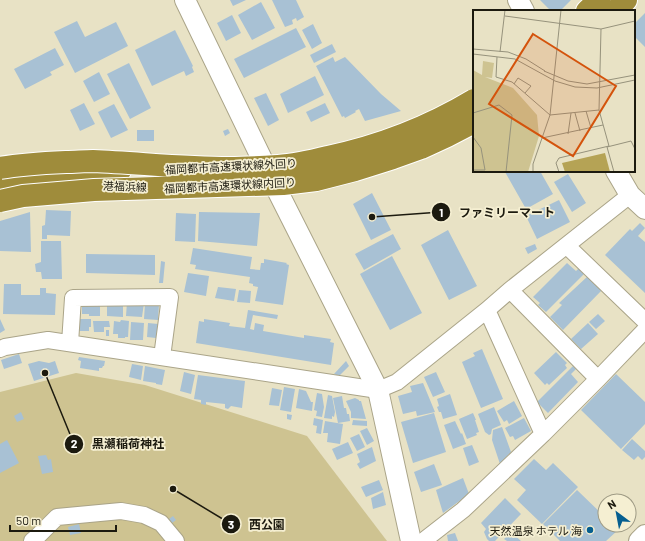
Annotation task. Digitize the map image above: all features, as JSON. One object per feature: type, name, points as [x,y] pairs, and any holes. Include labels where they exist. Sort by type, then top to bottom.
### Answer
[{"type":"highway","points":[[588,10],[599,0]]},
{"type":"highway","points":[[616,10],[626,0]]},
{"type":"highway","name":"福岡都市高速環状線外回り","points":[[0,182],[49,174],[279,166],[348,153],[387,141],[414,131],[473,101]]},
{"type":"highway","name":"福岡都市高速環状線内回り","points":[[0,201],[23,196],[94,190],[283,184],[316,180],[356,170],[421,148],[473,123]]},
{"type":"highway","points":[[0,168],[15,165],[92,161],[229,168]]},
{"type":"street","points":[[185,0],[274,184],[378,390],[411,541]]},
{"type":"street","points":[[518,0],[523,10]]},
{"type":"street","points":[[578,10],[588,0]]},
{"type":"street","points":[[620,10],[630,0]]},
{"type":"street","name":"港福浜線","points":[[0,172],[21,168],[66,164],[198,165],[263,161],[361,140],[420,121],[473,93]]},
{"type":"street","name":"港福浜線","points":[[0,194],[27,188],[72,184],[198,189],[274,184],[322,178],[368,169],[431,150],[473,128]]},
{"type":"street","points":[[617,172],[630,195],[645,209]]},
{"type":"street","points":[[0,349],[48,340],[378,390],[397,382],[630,195]]},
{"type":"street","points":[[567,246],[645,321]]},
{"type":"street","points":[[510,290],[598,379]]},
{"type":"street","points":[[70,343],[73,298],[170,297],[162,357]]},
{"type":"street","points":[[487,310],[543,434]]},
{"type":"street","points":[[423,541],[463,510],[543,434],[645,330]]},
{"type":"street","points":[[32,541],[57,517],[121,511],[144,515],[161,523],[176,541]]},
{"type":"street","points":[[639,541],[645,534]]},
{"type":"shaded area","points":[[76,373],[145,385],[307,436],[387,541],[0,541],[0,392]]},
{"type":"building","points":[[230,0],[246,0],[233,6]]},
{"type":"building","points":[[272,0],[296,0],[304,17],[297,21],[296,18],[292,20],[293,24],[285,27]]},
{"type":"building","points":[[540,0],[571,0],[561,10],[550,10]]},
{"type":"building","points":[[261,2],[275,28],[252,40],[238,15]]},
{"type":"building","points":[[645,13],[645,47],[635,37],[635,23]]},
{"type":"building","points":[[232,15],[241,33],[226,41],[217,23]]},
{"type":"building","points":[[77,21],[85,37],[116,22],[128,46],[75,73],[54,32]]},
{"type":"building","points":[[313,24],[322,43],[312,49],[302,30]]},
{"type":"building","points":[[296,28],[306,47],[244,78],[234,59]]},
{"type":"building","points":[[175,30],[193,66],[194,72],[186,76],[184,71],[152,86],[135,50]]},
{"type":"building","points":[[332,44],[336,52],[314,63],[310,55]]},
{"type":"building","points":[[55,48],[64,65],[50,72],[52,75],[25,89],[14,69]]},
{"type":"building","points":[[333,57],[335,62],[345,57],[381,94],[401,111],[365,121],[359,109],[345,118],[344,116],[342,117],[316,66]]},
{"type":"building","points":[[129,63],[151,108],[130,119],[107,74]]},
{"type":"building","points":[[99,72],[110,94],[94,102],[83,81]]},
{"type":"building","points":[[315,76],[324,95],[288,113],[280,94]]},
{"type":"building","points":[[266,93],[279,120],[268,126],[254,98]]},
{"type":"building","points":[[84,103],[95,124],[80,131],[70,110]]},
{"type":"building","points":[[325,103],[330,113],[311,122],[306,112]]},
{"type":"building","points":[[114,104],[128,130],[111,138],[98,112]]},
{"type":"building","points":[[228,129],[230,133],[225,136],[223,131]]},
{"type":"building","points":[[137,130],[154,130],[154,141],[137,141]]},
{"type":"building","points":[[505,172],[541,172],[553,194],[526,209]]},
{"type":"building","points":[[568,174],[586,203],[572,212],[554,182]]},
{"type":"building","points":[[372,193],[391,230],[371,240],[353,204]]},
{"type":"building","points":[[559,200],[570,222],[537,239],[526,216]]},
{"type":"building","points":[[46,210],[71,211],[70,236],[47,235],[47,239],[42,239],[42,226],[45,225]]},
{"type":"building","points":[[30,212],[31,252],[0,251],[0,221]]},
{"type":"building","points":[[199,212],[260,213],[257,246],[198,241]]},
{"type":"building","points":[[176,213],[196,214],[195,242],[175,241]]},
{"type":"building","points":[[640,223],[645,228],[638,236],[645,242],[645,293],[605,255],[630,229],[632,231]]},
{"type":"building","points":[[448,230],[477,286],[449,300],[421,245]]},
{"type":"building","points":[[393,234],[401,249],[364,270],[355,254]]},
{"type":"building","points":[[41,241],[61,241],[62,279],[42,279],[41,272],[36,272],[35,264],[41,262]]},
{"type":"building","points":[[535,244],[537,249],[528,254],[525,248]]},
{"type":"building","points":[[193,248],[252,257],[250,269],[260,270],[261,263],[264,263],[264,259],[287,263],[286,264],[289,265],[283,305],[255,301],[258,287],[249,283],[250,277],[195,269],[196,265],[190,264]]},
{"type":"building","points":[[86,254],[155,255],[155,275],[86,273]]},
{"type":"building","points":[[392,256],[422,313],[390,330],[360,274]]},
{"type":"building","points":[[161,261],[165,262],[163,283],[159,283]]},
{"type":"building","points":[[567,263],[576,271],[579,268],[585,273],[546,312],[538,305],[540,303],[533,297]]},
{"type":"building","points":[[188,273],[209,276],[206,296],[184,292]]},
{"type":"building","points":[[588,276],[602,290],[563,330],[550,317],[562,305],[559,303]]},
{"type":"building","points":[[4,284],[21,284],[21,295],[40,295],[40,288],[46,288],[46,293],[56,294],[55,315],[3,314]]},
{"type":"building","points":[[218,287],[236,289],[234,301],[215,298]]},
{"type":"building","points":[[239,290],[251,291],[250,303],[237,302]]},
{"type":"building","points":[[82,302],[100,302],[100,316],[89,316],[89,314],[82,314]]},
{"type":"building","points":[[127,302],[144,303],[142,317],[126,316]]},
{"type":"building","points":[[107,303],[123,303],[123,317],[107,316]]},
{"type":"building","points":[[145,303],[159,304],[158,320],[144,319]]},
{"type":"building","points":[[248,310],[278,315],[277,319],[253,315],[250,329],[254,330],[255,323],[264,325],[263,331],[304,338],[304,335],[331,339],[330,342],[334,343],[331,365],[196,343],[199,321],[204,322],[204,319],[230,323],[229,326],[245,328]]},
{"type":"building","points":[[598,314],[605,321],[596,329],[589,322]]},
{"type":"building","points":[[0,319],[5,330],[0,333]]},
{"type":"building","points":[[80,319],[91,319],[91,327],[89,327],[89,331],[79,331]]},
{"type":"building","points":[[121,320],[129,321],[128,337],[125,338],[118,338],[118,334],[113,334],[114,321],[120,322]]},
{"type":"building","points":[[93,321],[109,321],[110,327],[104,327],[104,332],[94,332]]},
{"type":"building","points":[[131,322],[144,323],[143,340],[130,340]]},
{"type":"building","points":[[148,323],[158,324],[156,338],[147,337]]},
{"type":"building","points":[[588,323],[598,334],[581,349],[571,339]]},
{"type":"building","points":[[106,330],[109,330],[109,336],[106,336]]},
{"type":"building","points":[[482,349],[503,399],[481,408],[462,362],[475,356],[473,353]]},
{"type":"building","points":[[556,352],[567,363],[565,365],[567,368],[549,385],[547,383],[545,385],[534,373]]},
{"type":"building","points":[[19,354],[22,363],[4,369],[1,360]]},
{"type":"building","points":[[79,357],[105,361],[104,366],[99,368],[99,371],[80,368],[81,361],[78,360]]},
{"type":"building","points":[[39,361],[49,363],[55,361],[59,373],[34,381],[28,364]]},
{"type":"building","points":[[346,361],[349,366],[339,376],[334,374]]},
{"type":"building","points":[[132,364],[143,366],[141,380],[129,377]]},
{"type":"building","points":[[145,366],[165,370],[162,385],[143,381]]},
{"type":"building","points":[[573,366],[576,369],[571,374],[578,382],[548,413],[537,402]]},
{"type":"building","points":[[184,372],[195,375],[191,394],[180,391]]},
{"type":"building","points":[[436,372],[445,392],[433,397],[424,377]]},
{"type":"building","points":[[616,374],[645,402],[645,424],[621,449],[581,410]]},
{"type":"building","points":[[198,375],[245,381],[242,408],[231,406],[228,409],[225,408],[225,404],[206,402],[206,405],[201,404],[201,400],[194,399]]},
{"type":"building","points":[[423,383],[435,412],[417,416],[416,411],[403,414],[398,396],[412,392],[410,386]]},
{"type":"building","points":[[284,387],[295,389],[291,412],[280,410]]},
{"type":"building","points":[[272,388],[282,390],[279,406],[269,405]]},
{"type":"building","points":[[299,389],[306,391],[311,402],[313,402],[312,411],[296,408]]},
{"type":"building","points":[[317,393],[322,394],[324,407],[322,417],[316,416],[317,411],[314,410]]},
{"type":"building","points":[[450,394],[457,415],[443,419],[441,412],[439,412],[437,407],[439,406],[437,399]]},
{"type":"building","points":[[328,395],[332,396],[335,412],[332,419],[324,418]]},
{"type":"building","points":[[342,396],[344,408],[346,408],[347,414],[349,414],[350,421],[338,423],[333,398]]},
{"type":"building","points":[[355,398],[361,401],[366,419],[351,418],[351,412],[346,401]]},
{"type":"building","points":[[514,401],[522,416],[509,424],[507,420],[504,422],[497,411]]},
{"type":"building","points":[[494,407],[501,425],[492,429],[491,434],[489,435],[485,432],[478,414]]},
{"type":"building","points":[[21,412],[24,419],[17,422],[14,416]]},
{"type":"building","points":[[434,413],[446,452],[413,463],[401,422]]},
{"type":"building","points":[[473,413],[479,432],[476,433],[477,435],[467,439],[459,419]]},
{"type":"building","points":[[287,414],[292,415],[291,420],[287,419]]},
{"type":"building","points":[[314,418],[323,420],[321,434],[316,433],[317,426],[313,425]]},
{"type":"building","points":[[524,418],[531,431],[515,440],[513,436],[510,437],[505,428]]},
{"type":"building","points":[[353,420],[367,421],[367,426],[352,425]]},
{"type":"building","points":[[325,421],[343,424],[340,444],[327,442],[328,433],[323,433]]},
{"type":"building","points":[[455,421],[466,444],[453,449],[444,425]]},
{"type":"building","points":[[502,427],[511,452],[500,464],[492,440],[493,430]]},
{"type":"building","points":[[367,428],[374,441],[367,445],[360,431]]},
{"type":"building","points":[[359,434],[365,447],[357,451],[350,438]]},
{"type":"building","points":[[632,439],[645,451],[645,457],[642,460],[638,456],[634,460],[622,450]]},
{"type":"building","points":[[7,440],[19,463],[0,473],[0,444]]},
{"type":"building","points":[[348,442],[353,453],[337,460],[332,449]]},
{"type":"building","points":[[472,445],[479,462],[469,466],[463,448]]},
{"type":"building","points":[[372,447],[376,461],[360,469],[357,464],[360,462],[357,454]]},
{"type":"building","points":[[46,455],[48,460],[51,459],[53,472],[42,474],[38,456]]},
{"type":"building","points":[[534,459],[546,470],[553,463],[578,487],[542,524],[517,500],[526,490],[514,479]]},
{"type":"building","points":[[434,464],[442,485],[421,492],[414,472]]},
{"type":"building","points":[[463,478],[469,494],[443,513],[436,490]]},
{"type":"building","points":[[379,480],[383,490],[366,497],[361,487]]},
{"type":"building","points":[[577,490],[597,509],[597,533],[615,533],[606,541],[560,541],[543,524]]},
{"type":"building","points":[[383,492],[386,505],[373,509],[371,498]]},
{"type":"building","points":[[505,498],[521,514],[495,541],[489,541],[484,532],[486,529],[481,523]]},
{"type":"building","points":[[173,516],[176,520],[172,523],[169,519]]},
{"type":"building","points":[[79,524],[81,533],[70,535],[68,527]]},
{"type":"building","points":[[511,532],[521,541],[507,541],[504,539]]},
{"type":"building","points":[[455,533],[458,541],[448,541],[447,535]]},
{"type":"place","name":"ファミリーマート","points":[[372,217]]},
{"type":"place","name":"黒瀬稲荷神社","points":[[45,373]]},
{"type":"place","name":"西公園","points":[[173,489]]},
{"type":"place","name":"天然温泉 ホテル 海","points":[[590,530]]}]
